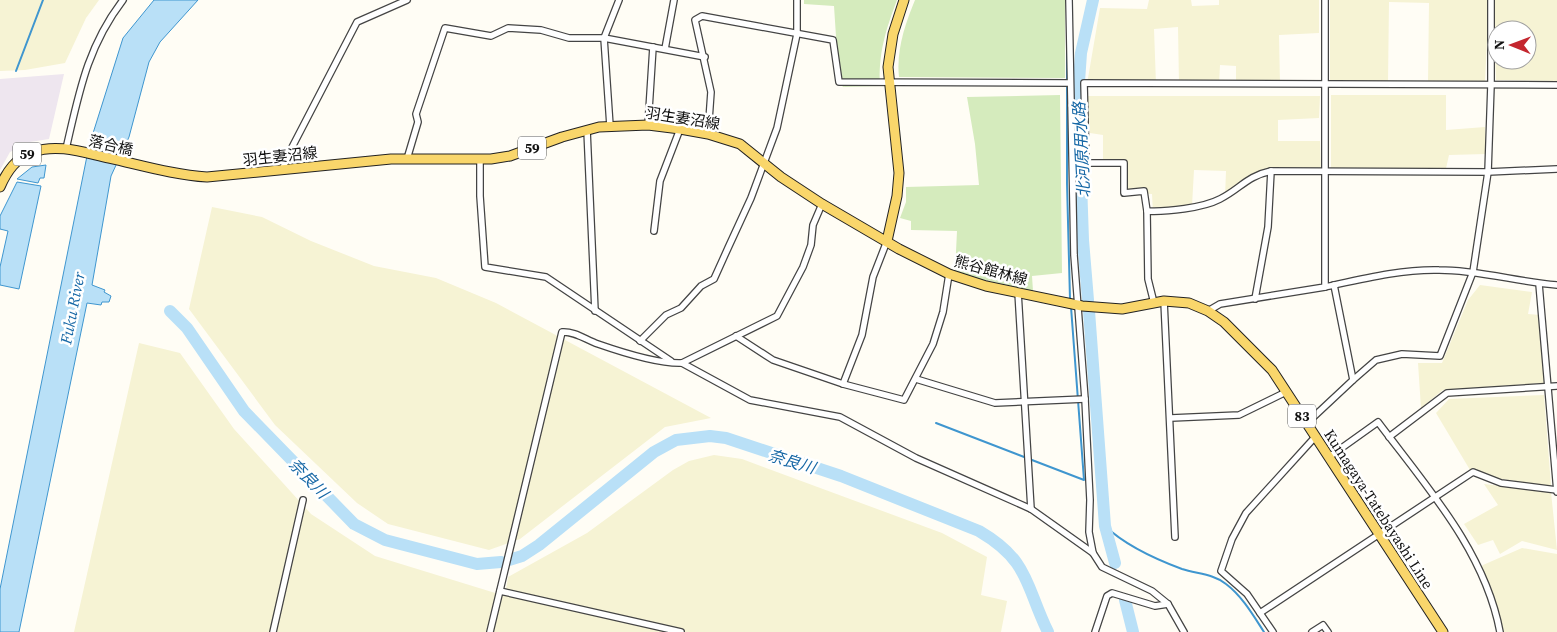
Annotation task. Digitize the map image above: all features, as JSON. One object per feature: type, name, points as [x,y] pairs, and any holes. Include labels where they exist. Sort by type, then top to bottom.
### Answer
[{"type":"main road","points":[[886,241],[897,196],[899,173],[888,84],[889,51],[904,0]]},
{"type":"main road","name":"羽生妻沼線","points":[[145,166],[208,176],[407,159],[480,160],[510,156],[587,130],[610,126],[648,125],[708,134],[740,144],[786,180],[822,204],[886,241]]},
{"type":"main road","name":"59","points":[[0,187],[9,170],[27,154],[48,149],[68,149]]},
{"type":"main road","name":"落合橋","points":[[68,149],[145,166]]},
{"type":"main road","name":"熊谷館林線","points":[[886,241],[949,274],[1018,292],[1094,308]]},
{"type":"main road","name":"Kumagaya-Tatebayashi Line","points":[[1094,308],[1122,309],[1164,302],[1188,304],[1208,311],[1248,344],[1272,370],[1443,632]]},
{"type":"street","points":[[68,149],[80,88],[90,54],[107,22],[123,0]]},
{"type":"street","points":[[282,170],[357,22],[407,0]]},
{"type":"street","points":[[610,126],[604,38],[619,0]]},
{"type":"street","points":[[665,49],[674,0]]},
{"type":"street","points":[[640,341],[666,315],[681,308],[701,286],[714,279],[765,164],[777,128],[797,34],[797,0]]},
{"type":"street","points":[[1069,0],[1069,82],[1074,255],[1080,306],[1090,500],[1089,532],[1093,553]]},
{"type":"street","points":[[1325,0],[1325,287]]},
{"type":"street","points":[[1307,422],[1376,360],[1402,354],[1440,356],[1473,272],[1488,172],[1492,85],[1492,0]]},
{"type":"street","points":[[708,134],[711,92],[695,20],[702,16],[833,40],[839,82],[888,84],[1069,82]]},
{"type":"street","points":[[407,159],[418,122],[416,114],[445,28],[491,36],[508,28],[541,30],[569,38],[604,38],[704,57]]},
{"type":"street","points":[[648,125],[653,47]]},
{"type":"street","points":[[1154,303],[1148,280],[1147,211],[1144,191],[1124,192],[1124,163],[1086,163],[1084,83],[1325,86],[1557,85]]},
{"type":"street","points":[[654,231],[660,182],[680,129]]},
{"type":"street","points":[[587,130],[595,311]]},
{"type":"street","points":[[480,160],[480,196],[485,268],[546,277],[674,364]]},
{"type":"street","points":[[1147,211],[1167,212],[1219,200],[1255,174],[1271,171],[1488,172],[1557,169]]},
{"type":"street","points":[[1255,299],[1268,227],[1271,171]]},
{"type":"street","points":[[490,632],[562,332],[569,332],[598,344],[674,364],[682,363],[777,316],[804,265],[811,245],[813,225],[822,204]]},
{"type":"street","points":[[844,384],[862,335],[872,278],[886,241]]},
{"type":"street","points":[[1208,311],[1220,304],[1410,272],[1439,270],[1473,272],[1539,284],[1557,285]]},
{"type":"street","points":[[736,336],[773,360],[844,384],[904,400],[933,344],[942,312],[949,274]]},
{"type":"street","points":[[1260,613],[1473,472],[1501,483],[1557,491],[1539,284]]},
{"type":"street","points":[[1334,285],[1353,380]]},
{"type":"street","points":[[1018,292],[1031,509]]},
{"type":"street","points":[[1164,302],[1171,418],[1175,537]]},
{"type":"street","points":[[682,363],[750,400],[840,417],[916,458],[1031,509],[1093,553],[1102,567],[1152,590],[1168,604],[1184,632]]},
{"type":"street","points":[[916,379],[996,403],[1085,399]]},
{"type":"street","points":[[1389,437],[1447,393],[1557,386]]},
{"type":"street","points":[[1171,418],[1239,415],[1286,392]]},
{"type":"street","points":[[1329,457],[1378,422],[1436,496],[1490,589],[1500,632]]},
{"type":"street","points":[[1273,632],[1247,594],[1221,571],[1232,539],[1246,514],[1316,436]]},
{"type":"street","points":[[273,632],[303,500]]},
{"type":"street","points":[[500,591],[681,632]]},
{"type":"street","points":[[1095,632],[1107,596],[1112,593],[1155,606],[1168,604]]},
{"type":"street","points":[[1312,632],[1322,625],[1328,632]]},
{"type":"shaded area","points":[[0,0],[99,0],[86,18],[65,63],[25,70],[0,71]]},
{"type":"shaded area","points":[[1149,0],[1191,0],[1192,6],[1219,5],[1219,0],[1319,0],[1319,33],[1279,35],[1280,84],[1236,84],[1236,66],[1220,65],[1219,85],[1179,85],[1178,27],[1154,29],[1156,84],[1087,84],[1100,8],[1147,9]]},
{"type":"shaded area","points":[[1330,0],[1489,0],[1485,81],[1428,82],[1429,3],[1389,2],[1388,82],[1330,82]]},
{"type":"shaded area","points":[[1493,0],[1557,0],[1557,81],[1496,80],[1496,70],[1537,70],[1537,20],[1494,20]]},
{"type":"shaded area","points":[[64,74],[49,139],[30,142],[10,152],[0,170],[0,79]]},
{"type":"shaded area","points":[[1331,95],[1446,95],[1446,130],[1485,127],[1486,154],[1449,155],[1445,173],[1331,172]]},
{"type":"shaded area","points":[[1088,96],[1320,96],[1319,118],[1278,120],[1278,141],[1320,141],[1321,172],[1264,169],[1225,197],[1226,171],[1194,170],[1192,206],[1153,214],[1152,194],[1127,193],[1127,166],[1103,165],[1103,135],[1090,133]]},
{"type":"shaded area","points":[[212,207],[262,217],[311,241],[374,266],[436,278],[496,303],[711,418],[665,427],[520,539],[489,550],[388,524],[357,503],[275,425],[189,309]]},
{"type":"shaded area","points":[[1480,285],[1532,292],[1528,314],[1540,315],[1544,383],[1443,390],[1421,408],[1418,363],[1442,363],[1468,300]]},
{"type":"shaded area","points":[[139,343],[180,353],[234,429],[311,514],[375,556],[505,596],[508,577],[587,533],[673,470],[689,461],[714,455],[742,459],[942,533],[987,557],[981,595],[1007,601],[1001,632],[74,632]]},
{"type":"shaded area","points":[[1544,395],[1551,486],[1473,475],[1436,413],[1449,399]]},
{"type":"shaded area","points":[[1484,484],[1551,492],[1557,550],[1522,541],[1500,554],[1493,540],[1478,545],[1464,524],[1498,505]]},
{"type":"shaded area","points":[[1522,548],[1557,554],[1557,632],[1504,632],[1491,587],[1481,567]]},
{"type":"green space","points":[[804,0],[897,0],[884,42],[880,63],[880,86],[843,87],[839,82],[834,6],[804,4]]},
{"type":"green space","points":[[915,0],[1065,0],[1065,78],[899,77],[898,67],[902,38]]},
{"type":"green space","points":[[1060,95],[1062,273],[1032,276],[1033,291],[955,273],[957,231],[911,230],[911,221],[900,218],[906,202],[906,187],[979,185],[975,144],[967,97]]},
{"type":"water","name":"Fuku River","points":[[154,0],[198,0],[160,42],[149,62],[129,137],[111,176],[92,285],[105,290],[104,292],[111,296],[109,302],[102,302],[101,305],[87,303],[19,632],[0,632],[0,589],[89,146],[123,38]]},
{"type":"water","points":[[46,165],[44,178],[40,178],[38,183],[17,179],[32,167]]},
{"type":"water","points":[[17,182],[41,186],[19,289],[0,285],[0,267],[8,231],[0,229],[0,216]]},
{"type":"waterway","points":[[16,71],[43,0]]},
{"type":"waterway","name":"北河原用水路","points":[[1088,300],[1083,240],[1078,96],[1081,53],[1093,0]]},
{"type":"waterway","points":[[1067,29],[1067,183],[1070,299]]},
{"type":"waterway","points":[[936,423],[1084,480],[1071,307]]},
{"type":"waterway","name":"奈良川","points":[[170,311],[187,328],[244,411],[354,524],[385,540],[477,564],[501,562]]},
{"type":"waterway","name":"北河原用水路","points":[[1089,311],[1105,526],[1115,563]]},
{"type":"waterway","name":"奈良川","points":[[509,560],[522,556],[539,545],[654,452],[676,440],[710,436],[726,438],[841,476],[979,531],[996,542],[1017,564],[1030,587],[1048,632]]},
{"type":"waterway","points":[[1105,526],[1131,546],[1151,556],[1182,569],[1211,576],[1221,581],[1242,600],[1264,632]]},
{"type":"waterway","name":"北河原用水路","points":[[1125,600],[1133,632]]}]
